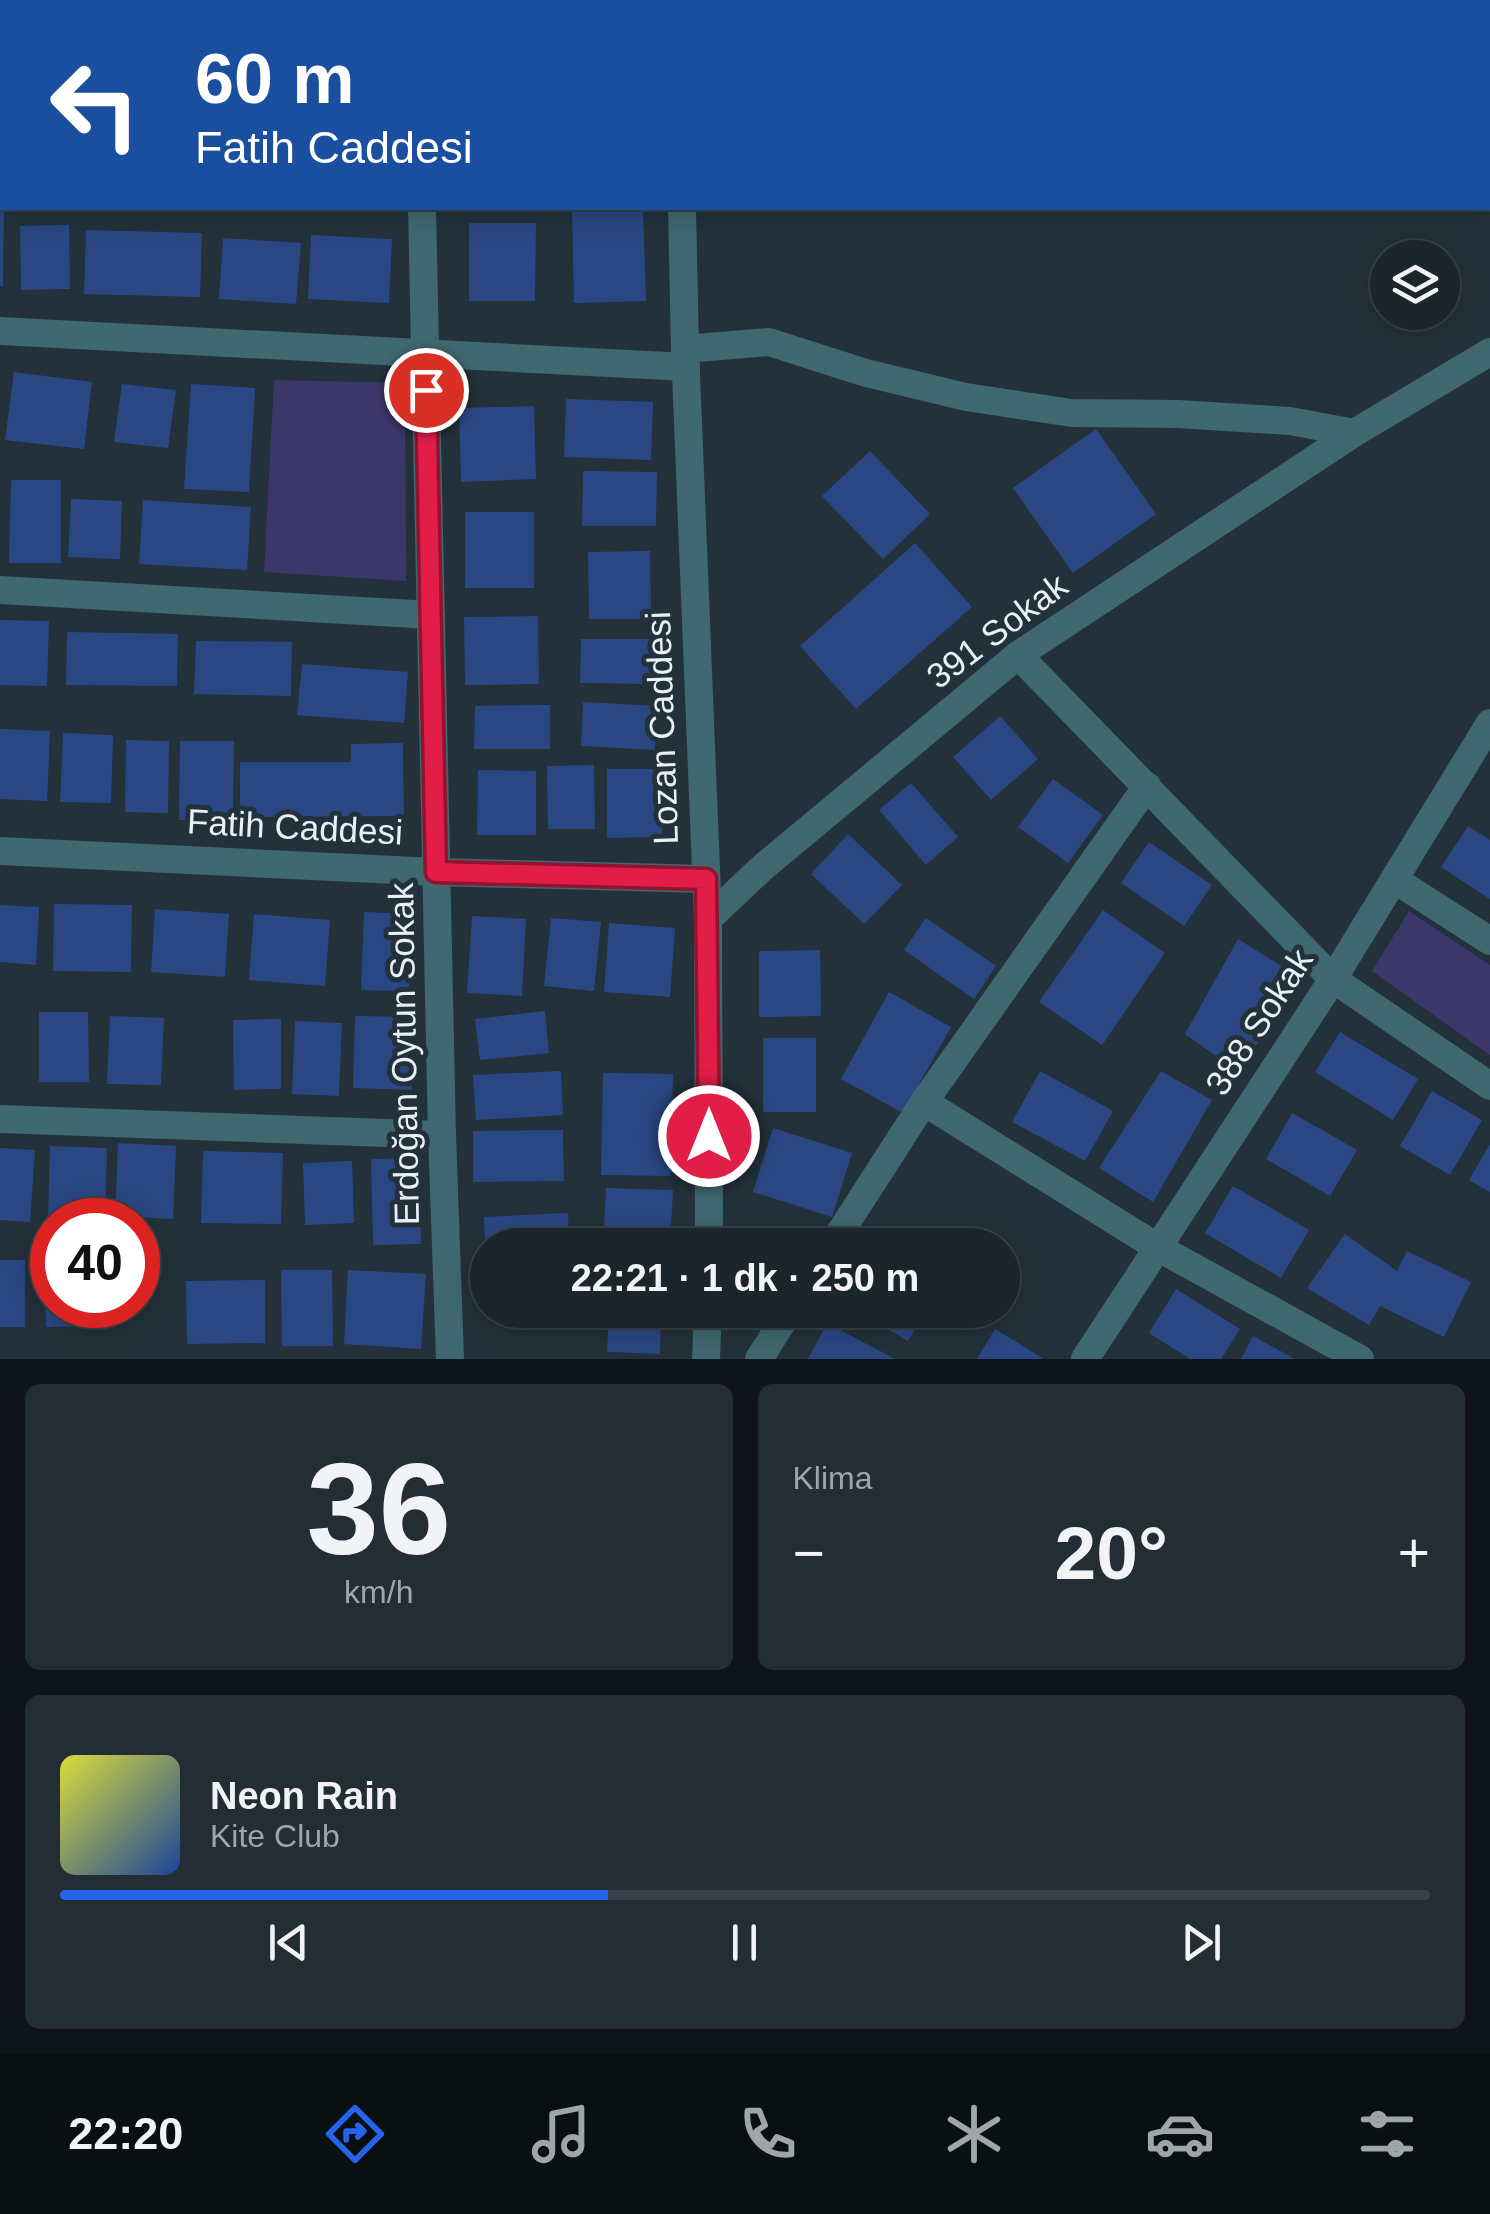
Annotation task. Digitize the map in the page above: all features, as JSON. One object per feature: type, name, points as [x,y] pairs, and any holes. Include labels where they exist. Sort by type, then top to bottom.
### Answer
[{"type":"street","name":"Erdoğan Oytun Sokak","points":[[422,210],[450,1359]]},
{"type":"street","name":"Lozan Caddesi","points":[[682,210],[708,919],[710,1228]]},
{"type":"street","points":[[0,331],[425,352],[685,358],[769,342],[866,373],[966,397],[1072,413],[1290,420],[1354,432]]},
{"type":"street","name":"391 Sokak","points":[[708,919],[762,868],[1018,655],[1354,432],[1490,352]]},
{"type":"street","points":[[0,590],[431,615]]},
{"type":"street","points":[[1018,655],[1333,979],[1490,1086]]},
{"type":"street","name":"388 Sokak","points":[[1085,1359],[1333,979],[1490,722]]},
{"type":"street","points":[[843,1228],[924,1102],[1147,786]]},
{"type":"street","name":"Fatih Caddesi","points":[[0,851],[436,872],[706,879]]},
{"type":"street","points":[[1394,880],[1490,941]]},
{"type":"street","points":[[924,1102],[1157,1247],[1360,1359]]},
{"type":"street","points":[[0,1119],[442,1134]]},
{"type":"street","points":[[709,1328],[710,1355]]},
{"type":"street","points":[[759,1359],[779,1328]]},
{"type":"shaded area","points":[[274,380],[405,383],[406,581],[264,572]]},
{"type":"shaded area","points":[[1409,911],[1490,965],[1490,1055],[1372,971]]},
{"type":"building","points":[[0,210],[4,210],[3,286]]},
{"type":"building","points":[[643,210],[646,301],[574,303],[572,212]]},
{"type":"building","points":[[469,223],[536,223],[535,301],[469,301]]},
{"type":"building","points":[[69,225],[70,289],[21,290],[20,226]]},
{"type":"building","points":[[86,230],[202,233],[200,297],[84,294]]},
{"type":"building","points":[[311,235],[392,239],[389,303],[308,299]]},
{"type":"building","points":[[223,238],[301,243],[296,304],[219,299]]},
{"type":"building","points":[[14,372],[92,382],[84,449],[5,440]]},
{"type":"building","points":[[122,384],[176,390],[168,448],[114,442]]},
{"type":"building","points":[[191,384],[255,388],[249,492],[184,489]]},
{"type":"building","points":[[566,399],[653,402],[651,460],[564,457]]},
{"type":"building","points":[[534,406],[536,479],[461,482],[459,408]]},
{"type":"building","points":[[1096,429],[1156,514],[1073,573],[1013,488]]},
{"type":"building","points":[[870,451],[930,514],[883,559],[822,496]]},
{"type":"building","points":[[583,471],[657,472],[656,526],[582,526]]},
{"type":"building","points":[[11,480],[61,480],[61,563],[9,563]]},
{"type":"building","points":[[71,499],[122,501],[120,559],[68,557]]},
{"type":"building","points":[[143,500],[251,507],[247,570],[139,564]]},
{"type":"building","points":[[465,512],[534,512],[534,588],[465,588]]},
{"type":"building","points":[[915,543],[972,607],[856,709],[800,646]]},
{"type":"building","points":[[650,551],[651,619],[589,619],[588,552]]},
{"type":"building","points":[[538,616],[539,684],[465,685],[464,617]]},
{"type":"building","points":[[0,620],[49,621],[47,686],[0,685]]},
{"type":"building","points":[[67,632],[178,634],[177,686],[66,685]]},
{"type":"building","points":[[581,639],[653,639],[653,684],[580,683]]},
{"type":"building","points":[[196,641],[292,642],[291,696],[194,694]]},
{"type":"building","points":[[302,664],[408,672],[404,723],[297,715]]},
{"type":"building","points":[[583,702],[657,706],[655,750],[581,746]]},
{"type":"building","points":[[550,705],[550,749],[474,749],[475,706]]},
{"type":"building","points":[[1000,716],[1038,759],[991,800],[953,757]]},
{"type":"building","points":[[0,729],[50,731],[47,801],[0,799]]},
{"type":"building","points":[[63,733],[113,735],[111,803],[60,802]]},
{"type":"building","points":[[126,740],[169,741],[168,813],[125,812]]},
{"type":"building","points":[[180,741],[234,741],[233,821],[179,820]]},
{"type":"building","points":[[403,743],[404,816],[240,817],[240,762],[351,762],[351,744]]},
{"type":"building","points":[[594,765],[595,829],[548,829],[547,766]]},
{"type":"building","points":[[607,769],[661,769],[662,837],[607,838]]},
{"type":"building","points":[[478,770],[536,771],[536,835],[477,835]]},
{"type":"building","points":[[1053,779],[1103,815],[1068,863],[1018,827]]},
{"type":"building","points":[[911,783],[958,837],[926,865],[879,810]]},
{"type":"building","points":[[1468,826],[1490,840],[1490,899],[1441,867]]},
{"type":"building","points":[[848,834],[902,885],[864,924],[811,874]]},
{"type":"building","points":[[1149,842],[1212,885],[1184,926],[1121,883]]},
{"type":"building","points":[[54,904],[132,905],[131,972],[53,971]]},
{"type":"building","points":[[0,905],[39,907],[36,965],[0,962]]},
{"type":"building","points":[[155,909],[229,914],[225,977],[151,972]]},
{"type":"building","points":[[1103,910],[1165,953],[1102,1045],[1039,1002]]},
{"type":"building","points":[[364,912],[412,914],[409,991],[361,990]]},
{"type":"building","points":[[254,914],[330,920],[325,986],[249,980]]},
{"type":"building","points":[[472,916],[526,919],[522,996],[467,993]]},
{"type":"building","points":[[551,918],[601,922],[594,991],[544,986]]},
{"type":"building","points":[[926,918],[996,966],[974,999],[904,950]]},
{"type":"building","points":[[609,923],[675,928],[670,997],[604,992]]},
{"type":"building","points":[[1238,939],[1299,977],[1239,1072],[1185,1034]]},
{"type":"building","points":[[820,950],[821,1016],[759,1017],[759,951]]},
{"type":"building","points":[[889,992],[951,1027],[903,1113],[841,1079]]},
{"type":"building","points":[[545,1011],[549,1053],[480,1060],[475,1019]]},
{"type":"building","points":[[39,1012],[88,1012],[89,1082],[39,1082]]},
{"type":"building","points":[[110,1016],[164,1018],[161,1085],[107,1084]]},
{"type":"building","points":[[355,1016],[413,1017],[412,1090],[353,1088]]},
{"type":"building","points":[[281,1019],[281,1089],[234,1090],[233,1020]]},
{"type":"building","points":[[295,1021],[342,1023],[339,1096],[292,1094]]},
{"type":"building","points":[[1340,1032],[1418,1079],[1393,1120],[1315,1072]]},
{"type":"building","points":[[763,1038],[816,1038],[816,1112],[763,1112]]},
{"type":"building","points":[[561,1071],[563,1115],[476,1120],[473,1075]]},
{"type":"building","points":[[1040,1071],[1113,1111],[1085,1161],[1012,1122]]},
{"type":"building","points":[[1161,1071],[1212,1100],[1153,1202],[1099,1168]]},
{"type":"building","points":[[603,1073],[673,1074],[671,1176],[601,1175]]},
{"type":"building","points":[[1432,1091],[1482,1120],[1450,1175],[1400,1146]]},
{"type":"building","points":[[1292,1113],[1357,1150],[1330,1196],[1266,1159]]},
{"type":"building","points":[[773,1128],[852,1153],[832,1217],[753,1192]]},
{"type":"building","points":[[563,1130],[564,1181],[473,1182],[473,1131]]},
{"type":"building","points":[[118,1143],[176,1146],[173,1219],[160,1218],[160,1198],[116,1198]]},
{"type":"building","points":[[1490,1144],[1490,1192],[1469,1180]]},
{"type":"building","points":[[50,1146],[107,1148],[106,1198],[49,1198]]},
{"type":"building","points":[[0,1148],[35,1150],[30,1222],[0,1220]]},
{"type":"building","points":[[203,1151],[283,1153],[281,1224],[201,1223]]},
{"type":"building","points":[[419,1158],[421,1244],[373,1245],[371,1159]]},
{"type":"building","points":[[352,1161],[354,1223],[305,1225],[303,1163]]},
{"type":"building","points":[[1233,1186],[1309,1230],[1281,1278],[1205,1233]]},
{"type":"building","points":[[606,1188],[673,1190],[671,1228],[604,1228]]},
{"type":"building","points":[[568,1213],[568,1228],[484,1228],[484,1217]]},
{"type":"building","points":[[1345,1234],[1397,1271],[1407,1251],[1471,1282],[1444,1337],[1380,1306],[1369,1325],[1307,1288]]},
{"type":"building","points":[[0,1260],[25,1260],[25,1327],[0,1327]]},
{"type":"building","points":[[281,1270],[332,1270],[333,1346],[282,1346]]},
{"type":"building","points":[[348,1270],[426,1274],[421,1349],[344,1344]]},
{"type":"building","points":[[265,1280],[265,1343],[187,1344],[186,1281]]},
{"type":"building","points":[[1176,1289],[1240,1329],[1221,1359],[1190,1359],[1149,1333]]},
{"type":"building","points":[[608,1328],[661,1328],[660,1354],[607,1352]]},
{"type":"building","points":[[824,1328],[836,1328],[895,1359],[808,1359]]},
{"type":"building","points":[[886,1328],[916,1328],[908,1341]]},
{"type":"building","points":[[995,1329],[1044,1359],[977,1359]]},
{"type":"building","points":[[1253,1336],[1295,1359],[1241,1359]]},
{"type":"route","points":[[426,390],[436,872],[706,879],[709,1136]]}]
